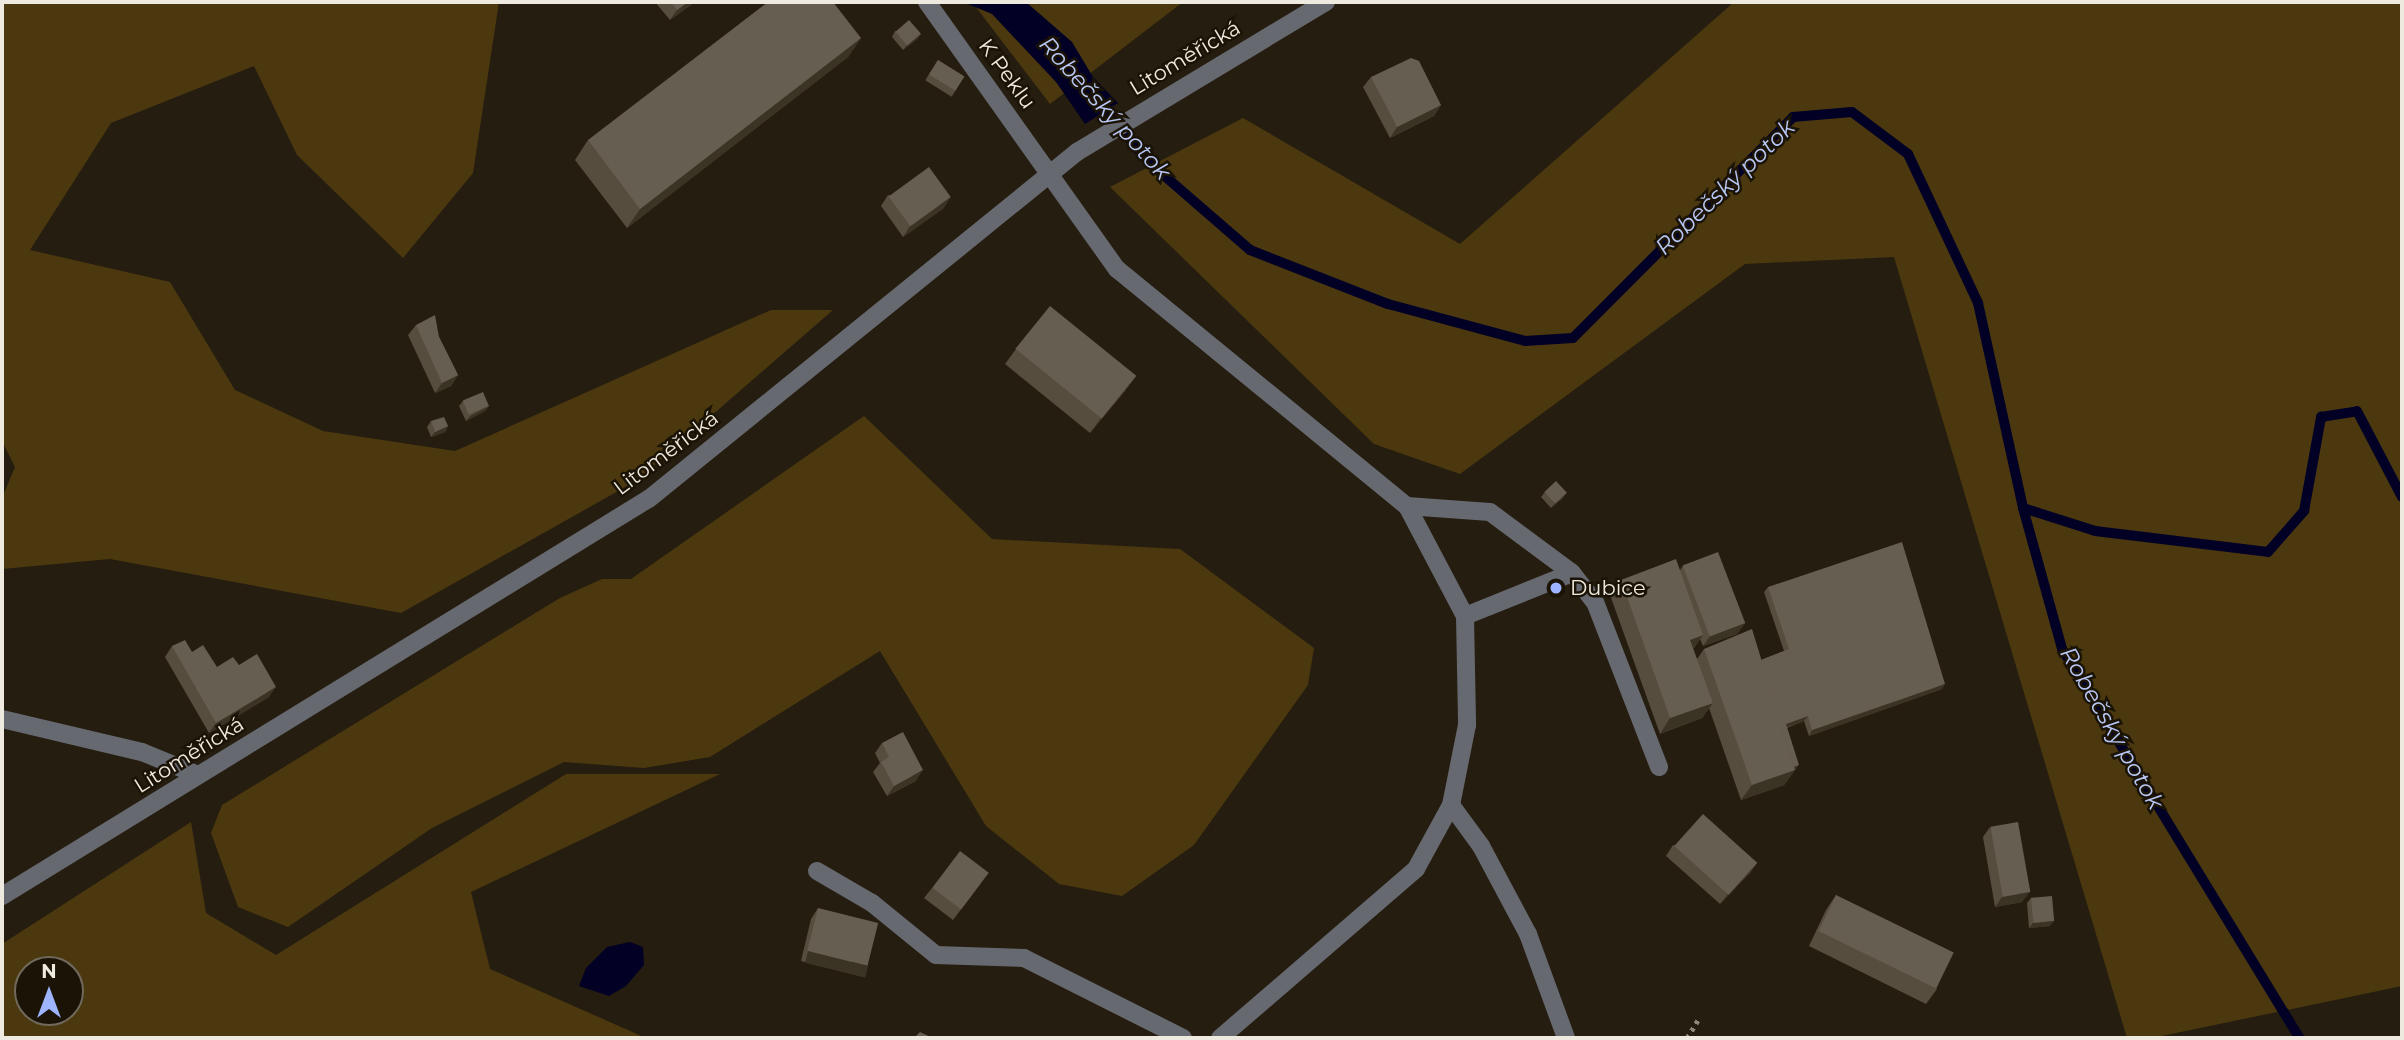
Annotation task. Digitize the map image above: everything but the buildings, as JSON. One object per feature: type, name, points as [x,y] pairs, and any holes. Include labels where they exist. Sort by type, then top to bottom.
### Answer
[{"type":"street","name":"K Peklu","points":[[927,2],[1116,269],[1406,506]]},
{"type":"street","name":"Litoměřická","points":[[2,896],[650,498],[1077,152],[1160,99],[1326,2]]},
{"type":"street","points":[[1406,506],[1490,512],[1572,573],[1595,601],[1659,767]]},
{"type":"street","points":[[1220,1038],[1416,869],[1451,805],[1467,725],[1465,616],[1406,506]]},
{"type":"street","points":[[1465,616],[1572,573]]},
{"type":"street","points":[[2,719],[142,752],[198,775]]},
{"type":"street","points":[[1451,805],[1481,846],[1528,934],[1566,1038]]},
{"type":"street","points":[[817,871],[872,903],[936,955],[1024,958],[1183,1038]]},
{"type":"path","points":[[1687,1038],[1699,1018]]},
{"type":"shaded area","points":[[2,2],[499,2],[473,173],[403,258],[297,155],[254,66],[111,123],[30,250],[170,282],[235,390],[323,431],[455,451],[771,310],[833,310],[636,481],[401,613],[110,559],[2,569],[2,498],[15,467],[2,441]]},
{"type":"shaded area","points":[[972,2],[1183,2],[1050,104]]},
{"type":"shaded area","points":[[1734,2],[2402,2],[2402,986],[2152,1038],[2127,1038],[1894,257],[1745,264],[1460,474],[1374,444],[1110,187],[1243,118],[1460,244]]},
{"type":"shaded area","points":[[864,416],[992,539],[1180,549],[1314,648],[1308,685],[1194,845],[1122,896],[1059,884],[986,826],[880,651],[710,757],[644,768],[564,762],[432,828],[288,927],[238,907],[211,833],[222,805],[560,598],[602,579],[631,579]]},
{"type":"shaded area","points":[[566,774],[720,774],[471,892],[490,969],[646,1038],[2,1038],[2,944],[191,822],[206,913],[276,955]]},
{"type":"water","points":[[963,2],[1026,2],[1072,42],[1093,77],[1118,103],[1085,124],[1056,82],[992,14]]},
{"type":"water","points":[[630,942],[643,947],[644,965],[626,986],[609,996],[579,986],[586,968],[607,947]]},
{"type":"waterway","name":"Robečský potok","points":[[1096,101],[1152,165],[1250,250],[1388,304],[1525,341],[1573,338],[1793,117],[1852,112],[1908,154],[1978,303],[2023,508],[2062,649],[2299,1038]]},
{"type":"waterway","points":[[2023,508],[2095,531],[2268,552],[2304,511],[2321,417],[2357,411],[2402,497]]},
{"type":"place","name":"Dubice","points":[[1556,588]]}]
